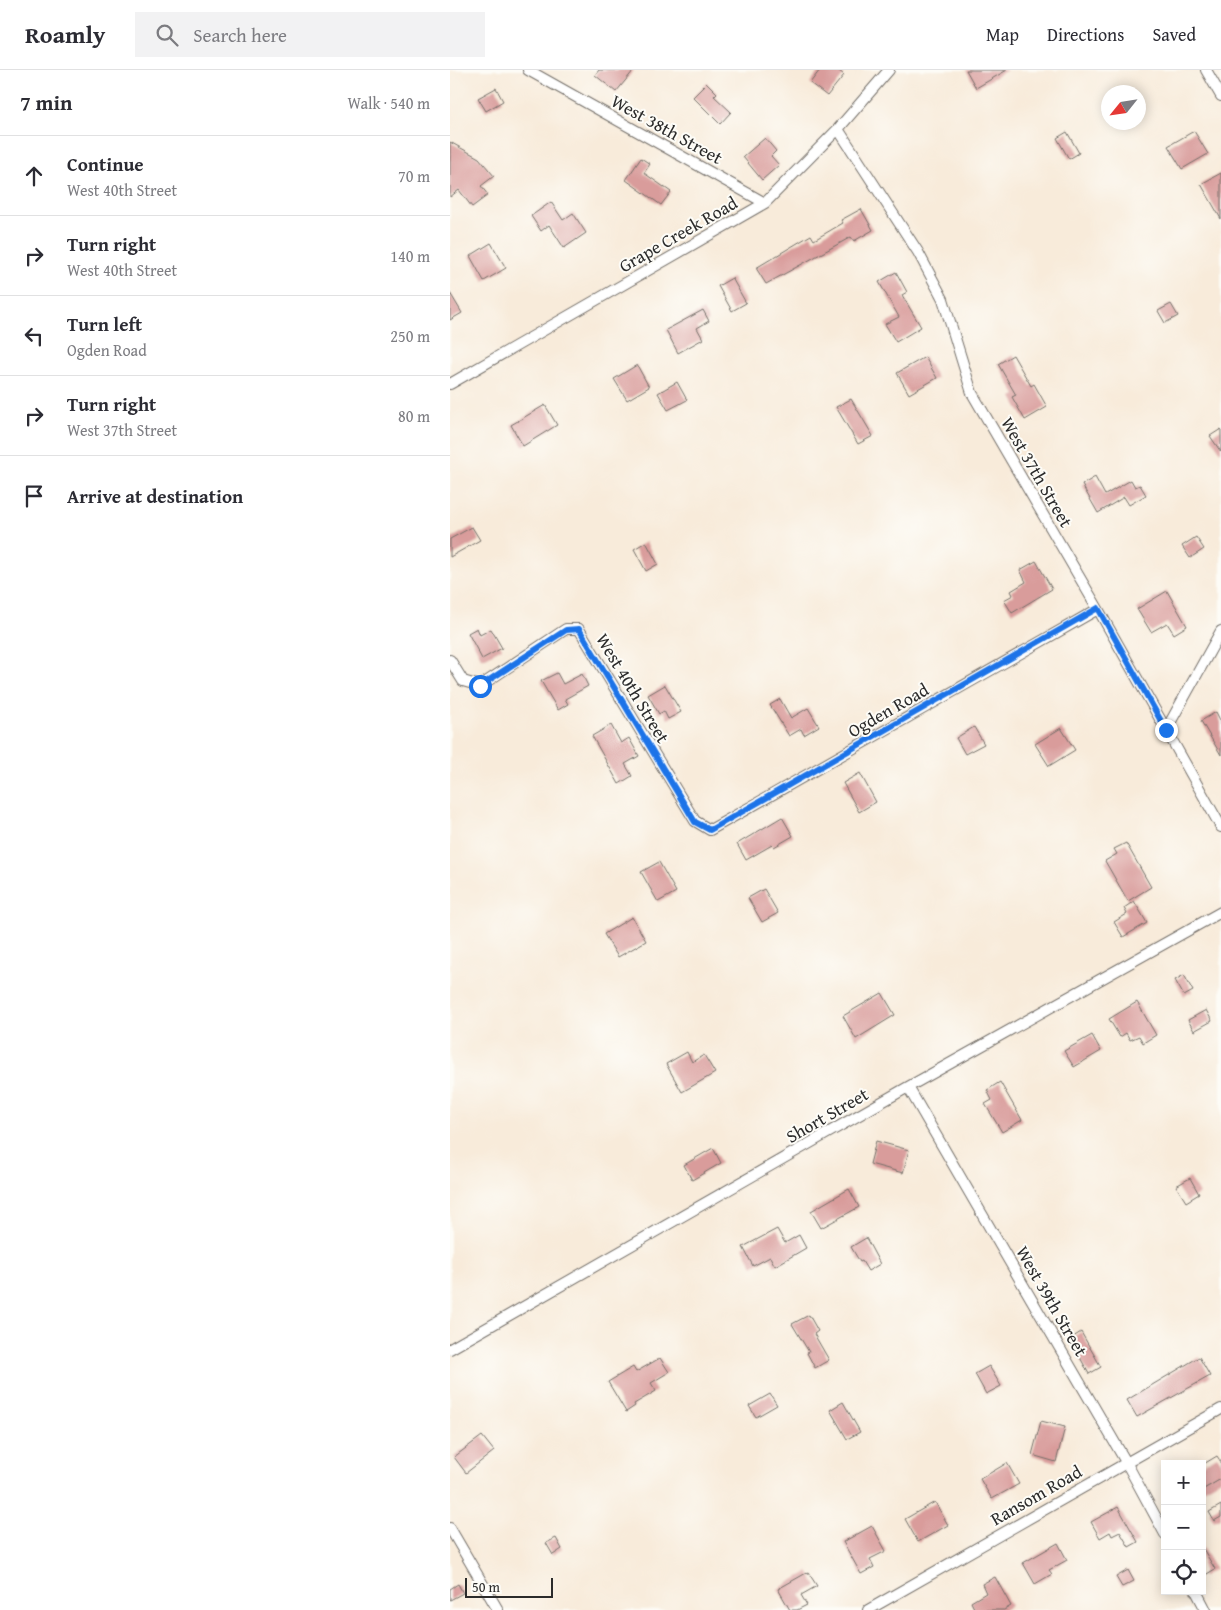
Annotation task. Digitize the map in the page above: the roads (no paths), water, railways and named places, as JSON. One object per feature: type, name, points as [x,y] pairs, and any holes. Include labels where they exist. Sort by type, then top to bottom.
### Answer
[{"type":"street","name":"West 38th Street","points":[[528,70],[765,203]]},
{"type":"street","name":"Grape Creek Road","points":[[450,384],[765,203],[838,129],[889,70]]},
{"type":"street","points":[[1206,70],[1221,96]]},
{"type":"street","name":"West 37th Street","points":[[838,129],[918,252],[943,300],[972,393],[1098,608],[1221,827]]},
{"type":"street","name":"Ogden Road","points":[[695,822],[710,830],[1098,608]]},
{"type":"street","name":"West 40th Street","points":[[450,660],[463,681],[480,686],[566,630],[579,629],[695,822]]},
{"type":"street","points":[[1166,730],[1221,631]]},
{"type":"street","name":"Short Street","points":[[450,1349],[908,1087],[1221,912]]},
{"type":"street","name":"West 39th Street","points":[[908,1087],[1126,1462],[1161,1527]]},
{"type":"street","name":"Ransom Road","points":[[868,1610],[1221,1409]]},
{"type":"street","points":[[450,1528],[498,1610]]},
{"type":"street","points":[[1198,1595],[1206,1610]]}]
